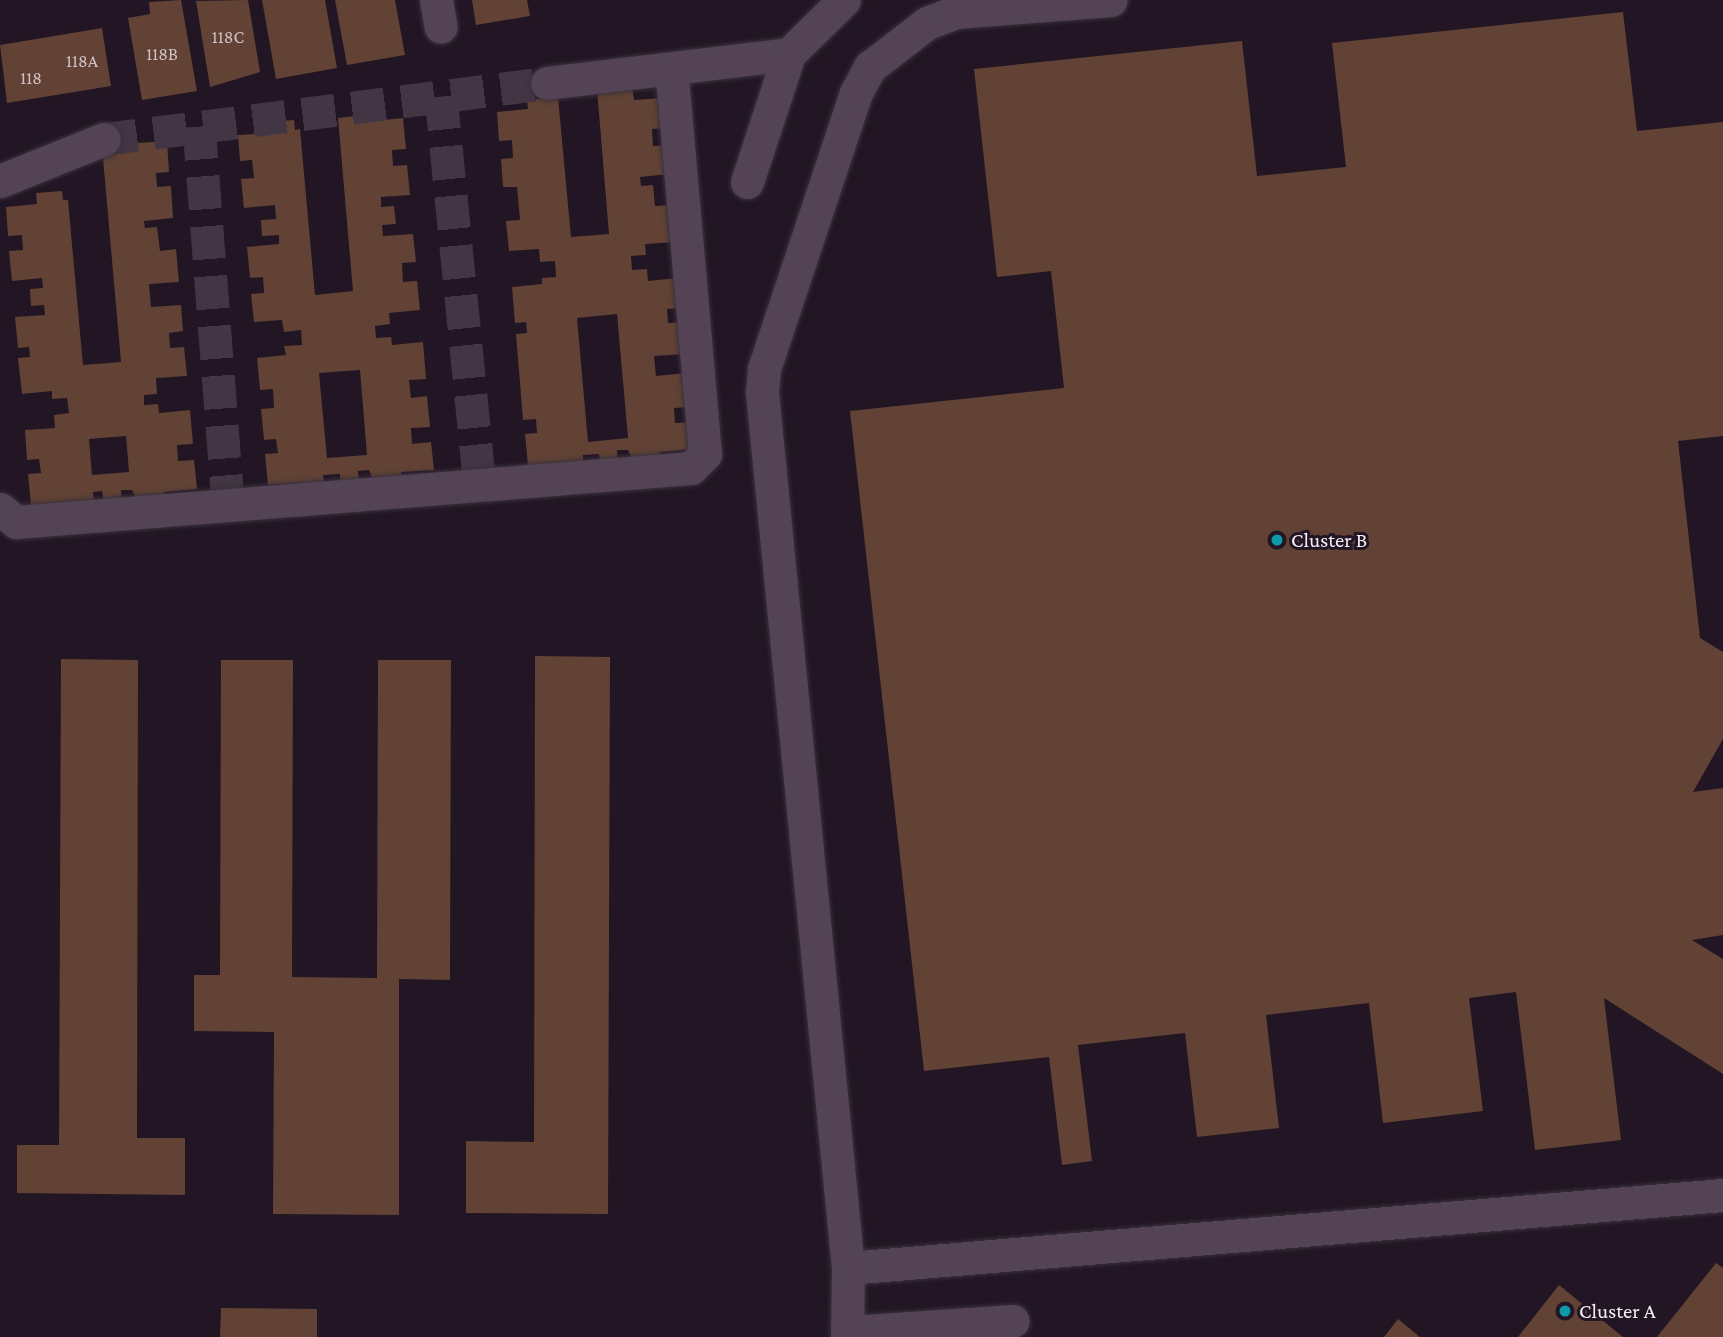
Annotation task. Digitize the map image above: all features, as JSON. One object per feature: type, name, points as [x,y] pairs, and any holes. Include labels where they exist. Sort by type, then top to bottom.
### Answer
[{"type":"lane","points":[[747,182],[789,54],[844,0]]},
{"type":"lane","points":[[1013,1321],[849,1335],[848,1268],[762,392],[764,369],[856,93],[870,67],[927,23],[956,12],[1111,0]]},
{"type":"lane","points":[[547,83],[789,54]]},
{"type":"lane","points":[[0,509],[16,522],[691,468],[705,454],[671,68]]},
{"type":"lane","points":[[0,181],[104,139]]},
{"type":"lane","points":[[848,1268],[1723,1195]]},
{"type":"building","points":[[181,0],[197,91],[142,100],[128,18],[150,14],[149,2]]},
{"type":"building","points":[[248,0],[260,72],[210,87],[196,1]]},
{"type":"building","points":[[262,0],[325,0],[337,68],[276,79]]},
{"type":"building","points":[[335,0],[395,0],[405,55],[347,65]]},
{"type":"building","points":[[472,0],[527,0],[530,16],[476,25]]},
{"type":"building","name":"Cluster B","points":[[1623,12],[1637,131],[1723,122],[1723,436],[1678,441],[1700,638],[1723,652],[1723,739],[1693,792],[1723,788],[1723,935],[1692,940],[1723,959],[1723,1074],[1604,998],[1621,1140],[1535,1150],[1516,992],[1469,998],[1483,1111],[1383,1123],[1369,1003],[1266,1015],[1279,1128],[1197,1137],[1185,1033],[1078,1045],[1092,1161],[1062,1165],[1049,1057],[924,1071],[850,411],[1064,388],[1051,271],[997,277],[974,69],[1242,41],[1257,176],[1346,167],[1332,43]]},
{"type":"building","points":[[102,28],[111,86],[7,103],[0,45]]},
{"type":"building","points":[[632,86],[634,100],[663,98],[665,128],[652,129],[653,146],[667,145],[669,174],[640,177],[641,186],[653,185],[655,206],[672,205],[675,242],[645,244],[646,255],[631,256],[632,270],[647,269],[648,281],[678,278],[681,308],[667,309],[668,323],[682,322],[685,354],[654,356],[656,376],[687,373],[689,407],[674,408],[675,423],[691,422],[693,449],[660,452],[662,465],[636,467],[628,450],[617,450],[618,462],[600,463],[599,454],[583,455],[584,473],[528,465],[525,434],[537,433],[536,419],[523,420],[516,334],[527,333],[526,322],[515,323],[512,287],[542,284],[542,278],[556,277],[555,261],[540,262],[539,249],[509,251],[506,221],[520,220],[517,187],[503,187],[501,159],[513,158],[512,140],[499,141],[497,112],[528,109],[527,100],[558,97],[571,237],[609,234],[597,89]],"holes":[[[617,314],[628,438],[588,442],[577,318]]]},
{"type":"building","points":[[374,114],[374,121],[403,118],[406,149],[392,150],[393,166],[407,165],[410,195],[381,197],[381,207],[394,206],[396,224],[382,225],[383,236],[413,234],[416,262],[402,263],[403,282],[417,281],[420,310],[389,313],[390,324],[375,326],[376,338],[391,337],[392,345],[423,342],[426,379],[409,380],[411,398],[427,396],[430,427],[411,428],[412,444],[431,442],[434,470],[401,472],[402,485],[376,487],[369,470],[358,471],[359,482],[340,484],[340,474],[323,475],[325,493],[296,483],[268,485],[265,454],[278,453],[276,439],[264,440],[261,409],[274,408],[273,389],[260,390],[257,358],[286,355],[284,346],[302,345],[301,330],[284,332],[282,320],[254,322],[251,294],[264,293],[263,277],[250,278],[247,247],[279,244],[279,235],[262,236],[261,220],[276,219],[275,205],[244,208],[241,179],[254,178],[252,160],[240,161],[238,135],[270,133],[269,122],[294,120],[295,130],[300,129],[315,295],[353,291],[338,118]],"holes":[[[360,370],[367,455],[327,458],[319,373]]]},
{"type":"building","points":[[137,134],[137,143],[167,141],[169,172],[156,173],[157,187],[171,186],[173,218],[144,221],[145,228],[157,227],[160,251],[176,249],[179,282],[149,284],[151,307],[181,305],[183,331],[169,333],[170,348],[184,347],[187,376],[156,378],[157,394],[144,395],[144,405],[158,404],[159,413],[190,410],[193,444],[177,445],[178,461],[194,460],[197,489],[164,492],[165,505],[140,507],[132,490],[121,490],[122,502],[104,503],[102,491],[93,492],[94,502],[31,505],[28,474],[41,473],[39,459],[27,460],[25,430],[55,428],[54,415],[69,413],[67,398],[52,399],[52,391],[22,394],[18,358],[30,357],[29,347],[18,348],[15,317],[45,315],[44,305],[31,306],[30,289],[43,288],[42,278],[12,281],[9,251],[23,250],[22,235],[8,236],[6,207],[37,204],[36,193],[62,191],[63,200],[68,200],[83,365],[121,362],[102,147],[109,136]],"holes":[[[126,436],[129,472],[92,475],[89,439]]]},
{"type":"building","points":[[535,656],[610,657],[608,1214],[466,1213],[466,1141],[534,1142]]},
{"type":"building","points":[[61,659],[138,660],[137,1138],[185,1138],[185,1195],[17,1193],[17,1145],[59,1145]]},
{"type":"building","points":[[221,660],[293,660],[292,977],[377,978],[378,660],[451,660],[450,980],[399,979],[399,1215],[273,1214],[274,1032],[194,1031],[194,975],[220,975]]},
{"type":"building","name":"Cluster A","points":[[1716,1263],[1723,1268],[1723,1337],[1657,1337]]},
{"type":"building","name":"Cluster A","points":[[1559,1285],[1623,1337],[1518,1337]]},
{"type":"building","points":[[221,1308],[317,1309],[317,1337],[220,1337]]},
{"type":"building","points":[[1398,1319],[1420,1337],[1384,1337]]},
{"type":"tunnel","points":[[104,139],[547,83]]},
{"type":"tunnel","points":[[441,96],[480,487]]},
{"type":"tunnel","points":[[199,126],[228,506]]},
{"type":"place","name":"Cluster B","points":[[1277,540]]},
{"type":"place","name":"Cluster A","points":[[1565,1311]]}]
